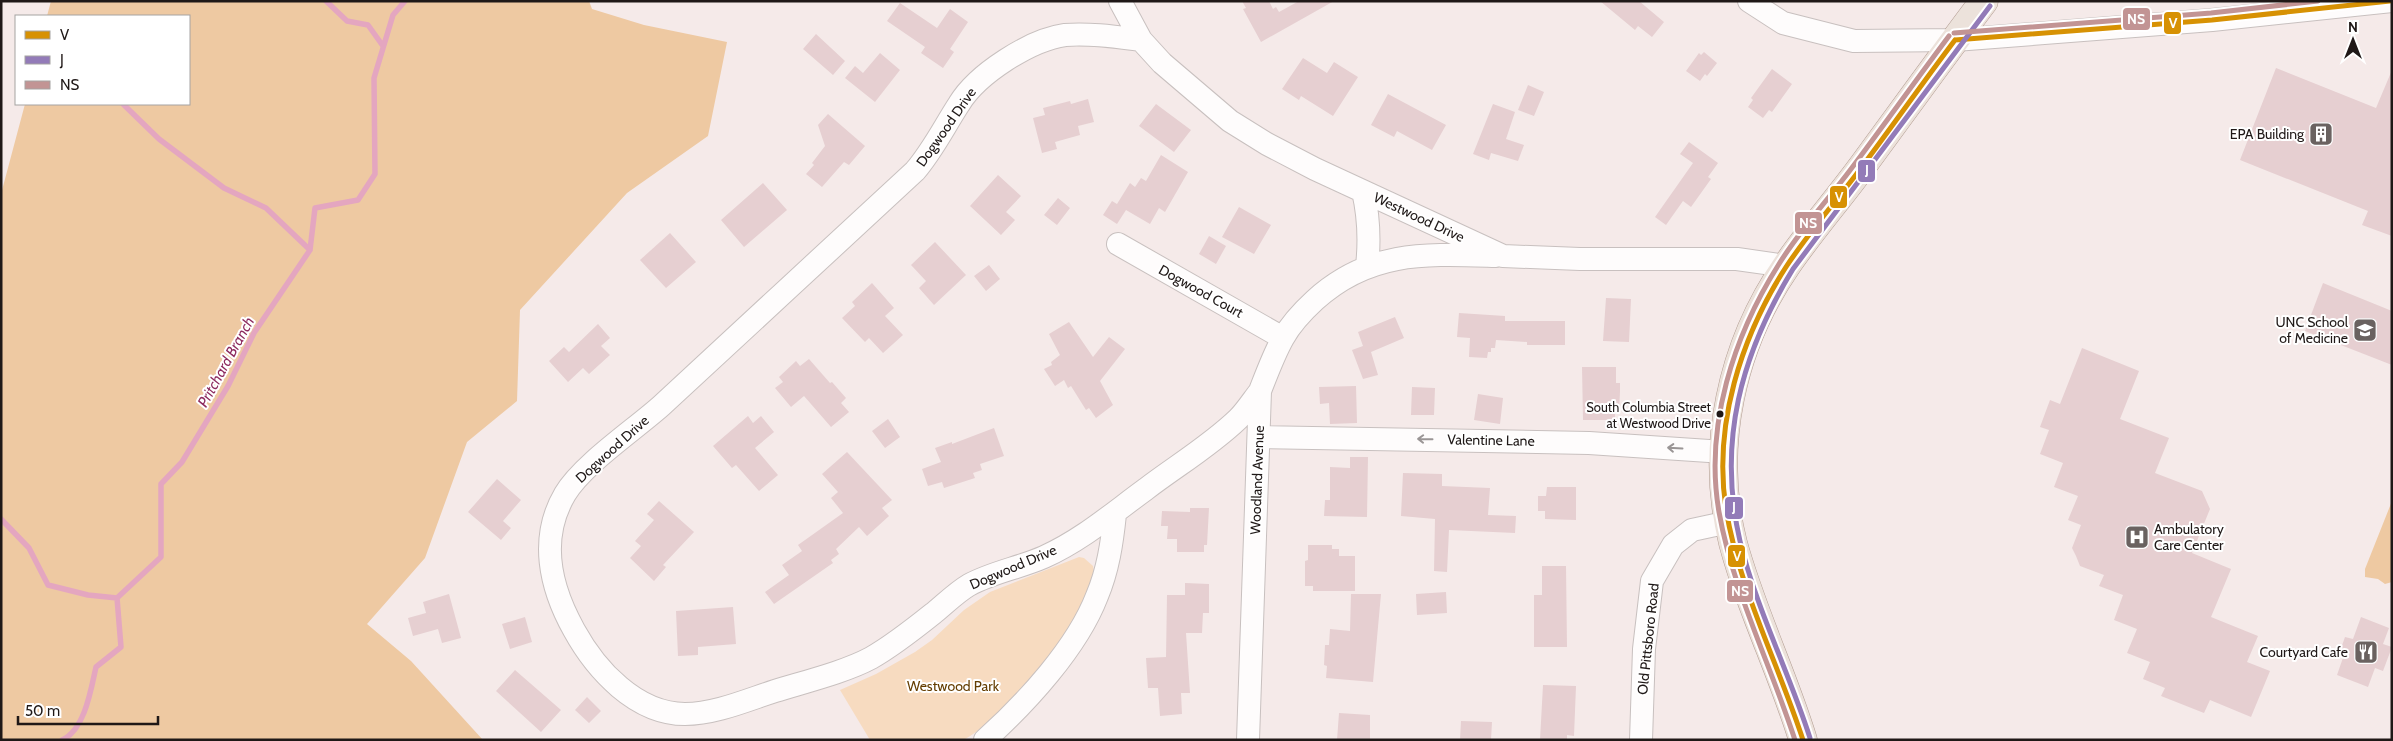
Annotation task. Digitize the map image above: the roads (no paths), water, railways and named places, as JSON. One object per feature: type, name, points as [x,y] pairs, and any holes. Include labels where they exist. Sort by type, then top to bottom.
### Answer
[{"type":"main road","points":[[1803,740],[1788,692],[1733,544],[1729,522],[1724,452],[1728,406],[1747,338],[1786,266],[1984,1]]},
{"type":"street","name":"Westwood Drive","points":[[1120,1],[1141,40],[1162,63],[1230,121],[1267,144],[1503,256],[1580,259],[1737,259],[1786,266]]},
{"type":"street","points":[[1749,1],[1783,23],[1854,41],[1955,40],[2212,20],[2392,2]]},
{"type":"street","name":"Dogwood Drive","points":[[1141,40],[1064,36],[1004,60],[977,82],[959,102],[931,153],[915,171],[657,410],[584,472],[567,491],[553,519],[549,548],[551,572],[572,627],[582,644],[621,688],[646,706],[667,712],[686,714],[714,710],[868,660],[921,624],[967,586],[994,573],[1044,557],[1115,514],[1144,490],[1198,452],[1238,418],[1260,390]]},
{"type":"street","points":[[1363,191],[1369,214],[1370,240],[1367,266]]},
{"type":"street","name":"Dogwood Court","points":[[1118,244],[1283,338]]},
{"type":"street","name":"Woodland Avenue","points":[[1248,740],[1260,390],[1283,338],[1304,310],[1323,293],[1346,276],[1367,266],[1397,258],[1424,254],[1503,256]]},
{"type":"street","name":"Valentine Lane","points":[[1259,437],[1589,443],[1724,452]]},
{"type":"street","points":[[985,740],[1039,686],[1086,618],[1104,576],[1111,549],[1115,514]]},
{"type":"street","name":"Old Pittsboro Road","points":[[1641,740],[1644,649],[1652,580],[1673,545],[1692,530],[1729,522]]},
{"type":"waterway","points":[[326,1],[347,21],[368,25],[383,46]]},
{"type":"waterway","name":"Pritchard Branch","points":[[62,740],[70,735],[82,718],[96,667],[121,647],[117,598],[161,557],[161,484],[182,462],[228,386],[254,333],[310,250],[315,208],[358,200],[375,174],[374,78],[393,15],[405,1]]},
{"type":"waterway","points":[[124,105],[159,139],[224,188],[266,208],[310,250]]},
{"type":"waterway","points":[[1,519],[29,548],[48,585],[88,595],[117,598]]},
{"type":"place","name":"EPA Building","points":[[2321,134]]},
{"type":"place","name":"UNC School of Medicine","points":[[2365,330]]},
{"type":"place","name":"South Columbia Street at Westwood Drive","points":[[1720,414]]},
{"type":"place","name":"Ambulatory Care Center","points":[[2137,537]]},
{"type":"place","name":"Courtyard Cafe","points":[[2366,652]]},
{"type":"park label","name":"Westwood Park","points":[[953,686]]}]
